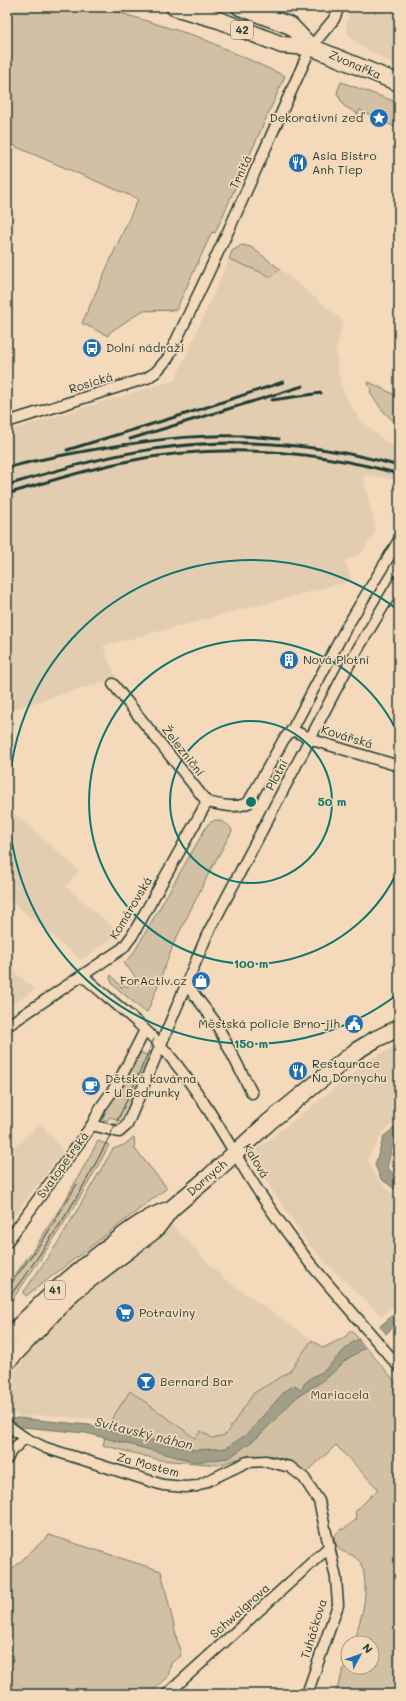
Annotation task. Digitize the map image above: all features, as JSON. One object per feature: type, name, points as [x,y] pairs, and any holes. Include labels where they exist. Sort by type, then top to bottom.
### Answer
[{"type":"main road","name":"42","points":[[174,7],[219,20],[282,45],[311,47]]},
{"type":"main road","name":"42","points":[[240,7],[291,26],[311,47]]},
{"type":"main road","name":"Zvonařka","points":[[311,47],[399,83]]},
{"type":"main road","name":"Dornych","points":[[7,1362],[73,1292],[155,1230],[171,1209],[269,1122],[356,1051],[399,1028]]},
{"type":"main road","name":"41","points":[[7,1339],[40,1304],[65,1281],[146,1219],[171,1209]]},
{"type":"street","name":"Trnitá","points":[[170,352],[231,225],[311,47],[334,19],[340,7]]},
{"type":"street","name":"Rosická","points":[[7,422],[147,378],[156,372],[168,358],[170,352]]},
{"type":"street","name":"Plotní","points":[[207,802],[227,806],[241,806],[248,803],[284,739],[292,730],[346,628],[399,540]]},
{"type":"street","name":"Plotní","points":[[186,987],[210,929],[353,657],[399,580]]},
{"type":"street","name":"Železniční","points":[[113,684],[207,802]]},
{"type":"street","name":"Kovářská","points":[[292,730],[310,739],[399,766]]},
{"type":"street","name":"Komárovská","points":[[7,1026],[119,952],[128,943],[207,802]]},
{"type":"street","name":"Kalová","points":[[83,976],[160,1045],[210,1110],[235,1153],[289,1235],[309,1262],[399,1367]]},
{"type":"street","points":[[186,987],[190,989],[205,1007],[221,1032],[252,1093]]},
{"type":"street","name":"Svatopetrská","points":[[7,1242],[92,1125],[100,1126],[116,1132],[124,1129],[186,987]]},
{"type":"street","points":[[92,1125],[101,1107],[118,1083],[144,1030]]},
{"type":"street","name":"Za Mostem","points":[[7,1425],[23,1436],[46,1448],[163,1485],[185,1487],[197,1486],[247,1462],[266,1461],[290,1467],[304,1478],[319,1501],[330,1546]]},
{"type":"street","points":[[7,1459],[11,1451],[23,1436]]},
{"type":"street","name":"Schwaigrova","points":[[167,1694],[330,1546]]},
{"type":"street","name":"Tuháčkova","points":[[307,1694],[338,1605],[336,1578],[330,1546]]},
{"type":"shaded area","points":[[351,7],[399,7],[399,68],[355,42],[348,34],[346,25]]},
{"type":"shaded area","points":[[229,259],[272,277],[280,269],[343,322],[336,351],[338,371],[342,388],[349,403],[360,420],[390,445],[399,449],[399,480],[363,475],[376,531],[361,553],[345,561],[351,581],[103,646],[116,678],[7,711],[7,431],[175,380]]},
{"type":"shaded area","points":[[7,807],[79,871],[65,886],[120,933],[81,960],[7,898]]},
{"type":"shaded area","points":[[7,966],[35,989],[7,1009]]},
{"type":"shaded area","points":[[399,1045],[399,1118],[383,1132],[368,1158],[372,1170],[380,1181],[399,1200],[399,1301],[382,1316],[310,1246],[260,1172],[255,1156],[256,1150],[374,1057]]},
{"type":"shaded area","points":[[41,1124],[63,1151],[7,1225],[7,1153]]},
{"type":"shaded area","points":[[399,1124],[399,1139],[393,1144],[387,1167],[399,1180],[399,1192],[381,1179],[375,1165],[384,1136]]},
{"type":"shaded area","points":[[169,1222],[222,1277],[312,1340],[289,1372],[254,1393],[225,1435],[212,1438],[201,1431],[196,1438],[130,1391],[109,1423],[94,1419],[41,1415],[21,1417],[7,1409],[7,1382],[47,1329],[83,1295]]},
{"type":"shaded area","points":[[399,1310],[399,1322],[385,1335],[346,1360],[326,1379],[297,1397],[258,1437],[229,1458],[196,1462],[86,1433],[23,1427],[7,1432],[7,1421],[17,1418],[89,1425],[195,1450],[226,1448],[247,1434],[285,1391],[295,1385],[300,1390],[302,1389],[304,1384],[312,1377],[324,1371],[350,1344],[379,1327]]},
{"type":"green space","points":[[7,7],[101,7],[199,37],[285,76],[215,233],[212,232],[176,310],[142,311],[110,332],[108,336],[82,323],[138,199],[7,143]]},
{"type":"green space","points":[[341,82],[399,103],[399,129],[360,110],[358,114],[344,106],[337,93]]},
{"type":"green space","points":[[242,245],[251,247],[280,269],[272,277],[229,259],[232,251]]},
{"type":"green space","points":[[369,382],[399,397],[399,424],[390,418],[379,406],[370,392]]},
{"type":"green space","points":[[215,820],[225,823],[232,831],[174,943],[150,1006],[147,1012],[144,1011],[113,985],[110,978],[111,975],[121,987],[125,985],[127,987],[137,979],[124,963],[133,954],[208,824]]},
{"type":"green space","points":[[139,1052],[150,1056],[123,1122],[119,1125],[121,1121],[110,1117],[107,1121],[100,1118],[118,1091]]},
{"type":"green space","points":[[134,1137],[135,1149],[167,1188],[26,1296],[23,1293],[59,1241],[113,1149],[124,1145]]},
{"type":"green space","points":[[98,1141],[109,1145],[63,1224],[12,1300],[7,1297],[7,1286],[36,1246],[66,1199]]},
{"type":"green space","points":[[399,1145],[399,1174],[391,1164],[396,1147]]},
{"type":"green space","name":"Mariacela","points":[[351,1330],[399,1386],[399,1694],[335,1694],[342,1675],[380,1675],[380,1635],[355,1635],[361,1617],[365,1592],[362,1566],[354,1556],[340,1550],[337,1547],[334,1536],[341,1529],[344,1529],[357,1519],[355,1512],[378,1489],[336,1445],[306,1473],[290,1463],[273,1456],[250,1455],[219,1465],[160,1460],[103,1445],[109,1423],[130,1391],[195,1438],[201,1431],[212,1438],[225,1435],[254,1393],[289,1372],[312,1340],[323,1348],[345,1337]]},
{"type":"green space","points":[[49,1535],[161,1571],[181,1656],[171,1663],[168,1677],[150,1694],[7,1694],[7,1574]]},
{"type":"pier","points":[[378,1325],[387,1336],[367,1349],[358,1337]]},
{"type":"tram line","points":[[7,1300],[57,1228],[90,1175],[124,1107],[154,1039]]},
{"type":"tram line","points":[[7,1289],[45,1237],[77,1184]]},
{"type":"railway","points":[[67,450],[195,411],[283,382]]},
{"type":"railway","points":[[130,439],[303,386]]},
{"type":"railway","points":[[272,400],[321,393]]},
{"type":"railway","points":[[7,468],[38,460],[115,446],[185,437],[231,436],[279,439]]},
{"type":"railway","points":[[7,485],[80,464],[135,452],[185,445],[216,443],[277,444],[308,447],[369,458],[399,466]]},
{"type":"railway","points":[[7,494],[65,476],[109,465],[158,456],[193,452],[228,451],[297,454],[331,459],[399,474]]},
{"type":"place","name":"Dekorativní zeď","points":[[379,118]]},
{"type":"place","name":"Asia Bistro Anh Tiep","points":[[298,163]]},
{"type":"place","name":"Dolní nádraží","points":[[92,348]]},
{"type":"place","name":"Nová Plotní","points":[[289,660]]},
{"type":"place","name":"ForActiv.cz","points":[[201,981]]},
{"type":"place","name":"Městská policie Brno-jih","points":[[354,1024]]},
{"type":"place","name":"Restaurace Na Dornychu","points":[[298,1071]]},
{"type":"place","name":"Dětská kavárna - U Bedrunky","points":[[91,1086]]},
{"type":"place","name":"Potraviny","points":[[125,1313]]},
{"type":"place","name":"Bernard Bar","points":[[146,1382]]},
{"type":"water label","name":"Svitavský náhon","points":[[144,1433]]}]
